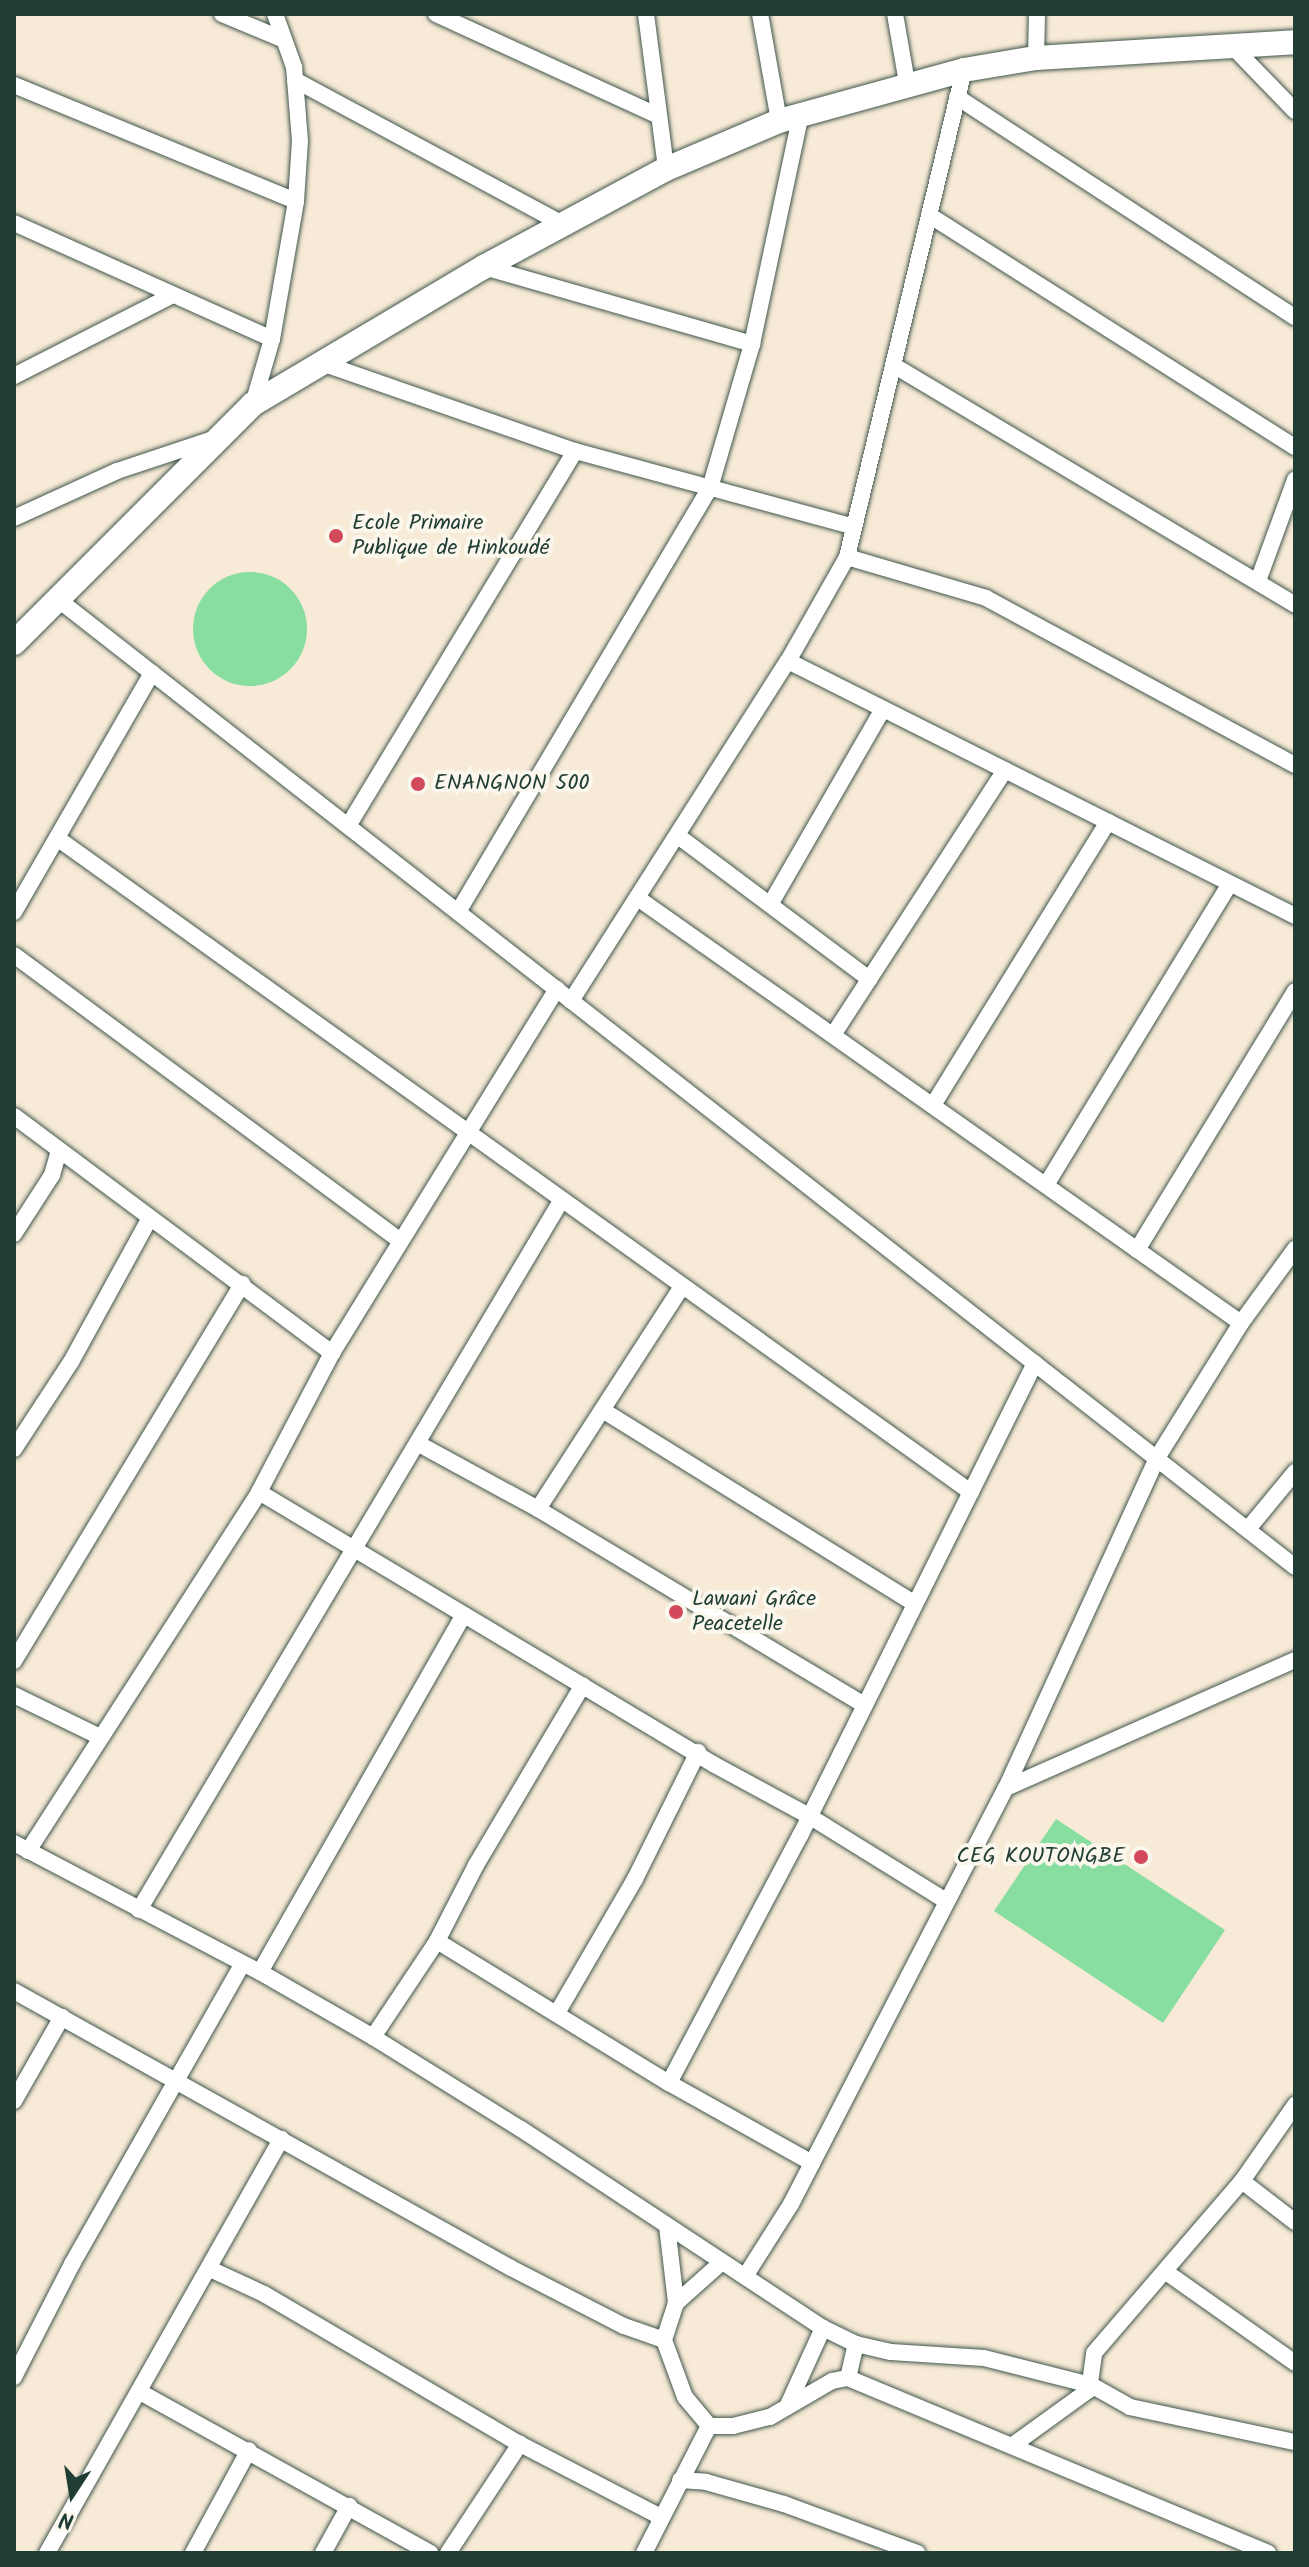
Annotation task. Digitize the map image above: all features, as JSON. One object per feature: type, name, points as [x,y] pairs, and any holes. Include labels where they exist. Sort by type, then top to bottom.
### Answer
[{"type":"street","points":[[222,14],[282,39]]},
{"type":"street","points":[[253,404],[272,339],[296,201],[300,141],[294,67],[275,14]]},
{"type":"street","points":[[436,14],[659,116]]},
{"type":"street","points":[[646,14],[666,169]]},
{"type":"street","points":[[458,912],[710,488],[752,344],[790,118],[760,14]]},
{"type":"street","points":[[895,14],[907,83]]},
{"type":"street","points":[[1036,58],[1037,14]]},
{"type":"street","points":[[14,643],[60,601],[253,404],[319,362],[484,267],[666,169],[790,118],[907,83],[964,70],[1036,58],[1295,42]]},
{"type":"street","points":[[1233,47],[1295,111]]},
{"type":"street","points":[[571,1001],[639,899],[788,661],[847,557],[964,70]]},
{"type":"street","points":[[295,80],[562,224]]},
{"type":"street","points":[[14,85],[296,201]]},
{"type":"street","points":[[957,97],[1295,317]]},
{"type":"street","points":[[929,215],[1295,447]]},
{"type":"street","points":[[14,223],[272,339]]},
{"type":"street","points":[[14,242],[35,233]]},
{"type":"street","points":[[484,267],[752,344]]},
{"type":"street","points":[[14,376],[173,295]]},
{"type":"street","points":[[319,362],[575,451],[854,527]]},
{"type":"street","points":[[893,365],[1295,605]]},
{"type":"street","points":[[14,518],[117,471],[220,437]]},
{"type":"street","points":[[348,826],[575,451]]},
{"type":"street","points":[[1258,581],[1295,480]]},
{"type":"street","points":[[847,557],[986,598],[1295,765]]},
{"type":"street","points":[[60,601],[1295,1567]]},
{"type":"street","points":[[788,661],[1295,916]]},
{"type":"street","points":[[14,912],[152,673]]},
{"type":"street","points":[[771,903],[883,709]]},
{"type":"street","points":[[833,1035],[1005,770]]},
{"type":"street","points":[[933,1105],[1108,822]]},
{"type":"street","points":[[678,836],[869,979]]},
{"type":"street","points":[[57,838],[971,1492]]},
{"type":"street","points":[[1046,1185],[1230,884]]},
{"type":"street","points":[[639,899],[1241,1323]]},
{"type":"street","points":[[14,955],[400,1241]]},
{"type":"street","points":[[557,989],[332,1353],[259,1492],[100,1737],[21,1847],[260,1972],[373,2037],[746,2275],[823,2328],[856,2344],[891,2352],[984,2358],[1091,2385],[1130,2407],[1295,2442]]},
{"type":"street","points":[[1137,1250],[1295,991]]},
{"type":"street","points":[[14,1116],[332,1353]]},
{"type":"street","points":[[14,1234],[52,1175],[59,1151]]},
{"type":"street","points":[[139,1910],[561,1201]]},
{"type":"street","points":[[14,1449],[71,1362],[150,1218]]},
{"type":"street","points":[[746,2275],[812,2163],[1006,1788],[1157,1458],[1241,1323],[1295,1249]]},
{"type":"street","points":[[14,1661],[242,1284]]},
{"type":"street","points":[[538,1509],[682,1286]]},
{"type":"street","points":[[669,2083],[809,1816],[862,1704],[1035,1363]]},
{"type":"street","points":[[604,1411],[914,1603]]},
{"type":"street","points":[[417,1443],[538,1509],[862,1704]]},
{"type":"street","points":[[1248,1529],[1295,1472]]},
{"type":"street","points":[[259,1492],[809,1816],[946,1901]]},
{"type":"street","points":[[260,1972],[464,1615]]},
{"type":"street","points":[[1006,1788],[1295,1660]]},
{"type":"street","points":[[373,2037],[437,1941],[482,1855],[583,1685]]},
{"type":"street","points":[[14,1695],[100,1737]]},
{"type":"street","points":[[557,2013],[635,1879],[698,1752]]},
{"type":"street","points":[[437,1941],[669,2083],[812,2163]]},
{"type":"street","points":[[14,2377],[72,2264],[242,1965]]},
{"type":"street","points":[[14,1991],[179,2080],[511,2268],[624,2326],[664,2340]]},
{"type":"street","points":[[14,2101],[62,2017]]},
{"type":"street","points":[[1013,2445],[1085,2394],[1091,2385],[1094,2353],[1242,2181],[1295,2105]]},
{"type":"street","points":[[47,2553],[281,2139]]},
{"type":"street","points":[[1242,2181],[1295,2222]]},
{"type":"street","points":[[667,2226],[676,2303],[664,2340],[685,2397],[709,2426]]},
{"type":"street","points":[[676,2303],[722,2262]]},
{"type":"street","points":[[210,2269],[264,2294],[520,2444],[661,2517]]},
{"type":"street","points":[[1166,2272],[1295,2363]]},
{"type":"street","points":[[787,2407],[823,2328]]},
{"type":"street","points":[[848,2378],[856,2344]]},
{"type":"street","points":[[709,2426],[752,2422],[787,2407],[832,2381],[848,2378],[1268,2553]]},
{"type":"street","points":[[140,2392],[430,2553]]},
{"type":"street","points":[[644,2553],[709,2426]]},
{"type":"street","points":[[448,2553],[520,2444]]},
{"type":"street","points":[[193,2553],[249,2450]]},
{"type":"street","points":[[680,2480],[706,2482],[784,2504],[917,2553]]},
{"type":"street","points":[[323,2553],[349,2506]]},
{"type":"green space","points":[[250,572],[282,581],[298,597],[307,629],[298,661],[282,677],[250,686],[218,677],[202,661],[193,629],[202,597],[218,581]]},
{"type":"green space","points":[[1056,1819],[1225,1930],[1163,2023],[994,1911]]},
{"type":"place","name":"Ecole Primaire Publique de Hinkoudé","points":[[336,536]]},
{"type":"place","name":"ENANGNON 500","points":[[418,784]]},
{"type":"place","name":"Lawani Grâce Peacetelle","points":[[676,1612]]},
{"type":"place","name":"CEG KOUTONGBE","points":[[1141,1857]]}]
